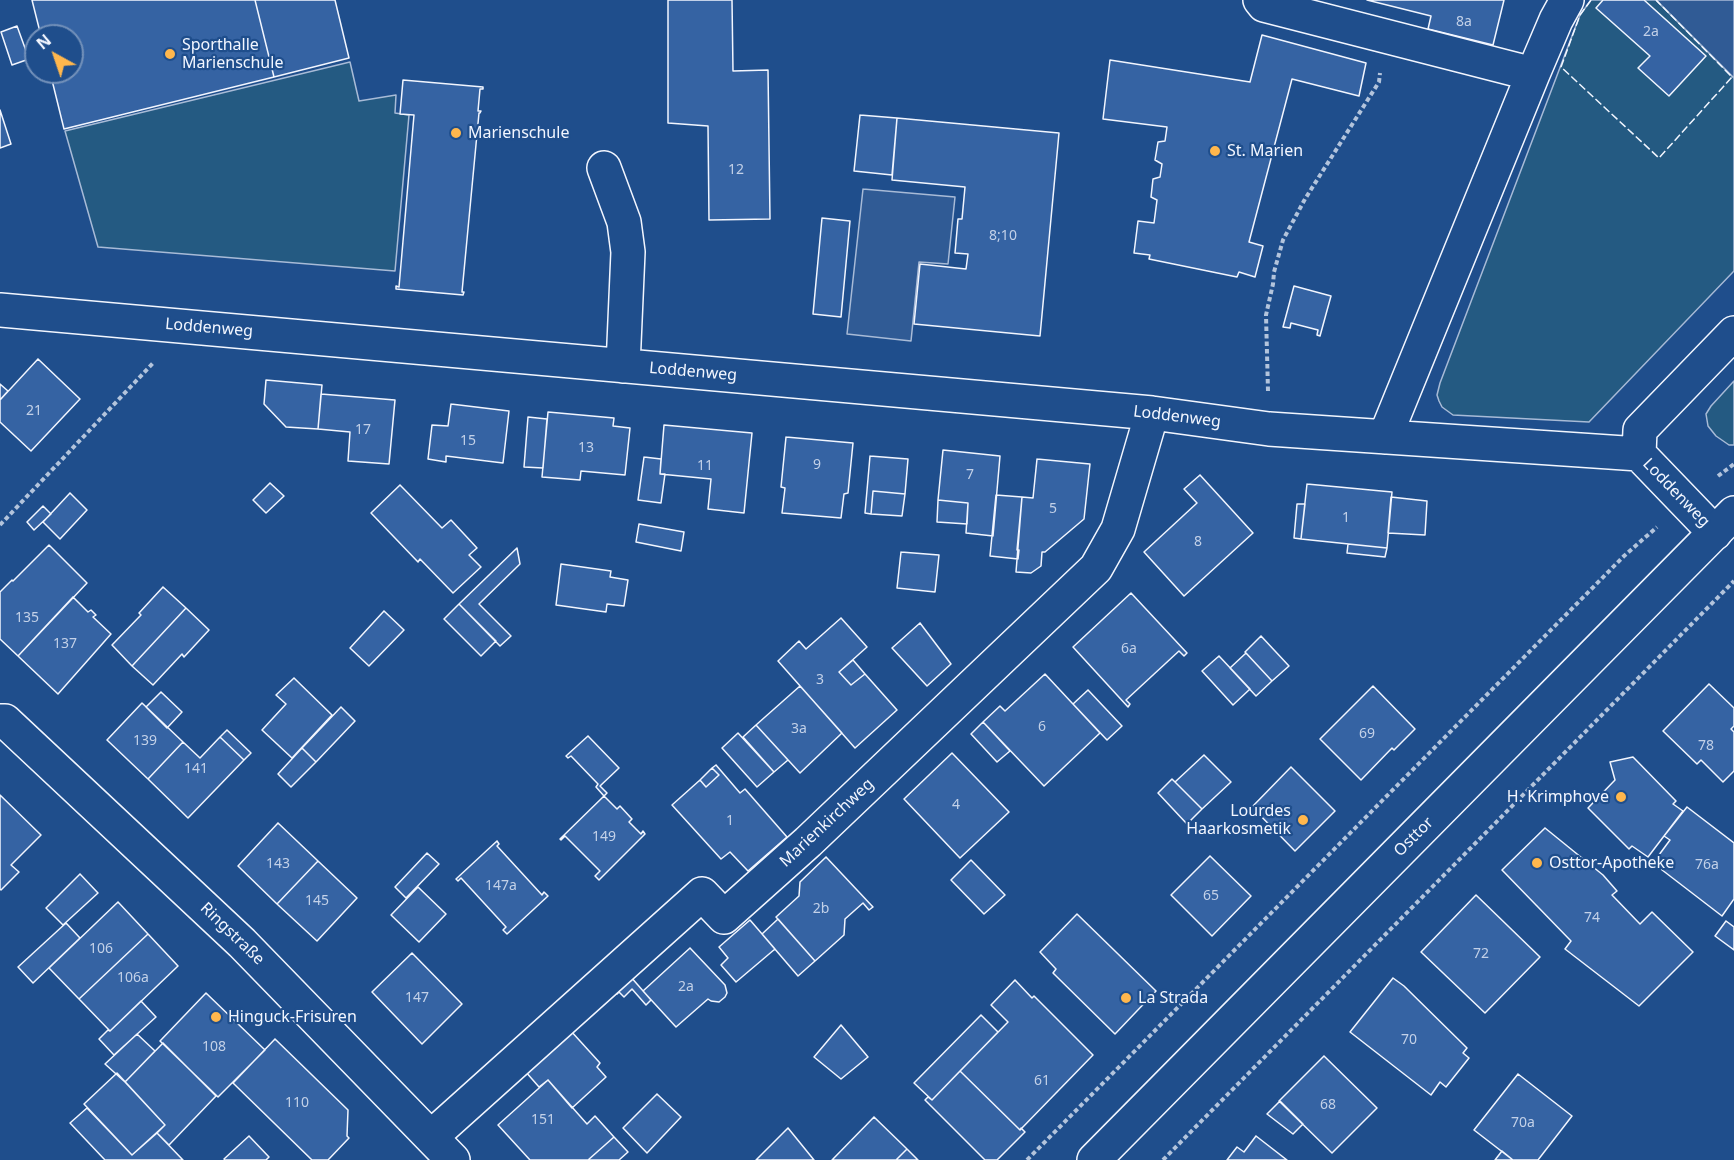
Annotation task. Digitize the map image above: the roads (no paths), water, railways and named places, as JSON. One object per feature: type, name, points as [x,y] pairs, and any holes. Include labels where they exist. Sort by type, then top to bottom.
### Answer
[{"type":"street","points":[[1260,0],[1264,5],[1533,74]]},
{"type":"street","points":[[1385,437],[1533,74],[1567,0]]},
{"type":"street","points":[[604,168],[624,222],[628,252],[623,366]]},
{"type":"street","name":"Loddenweg","points":[[0,310],[1152,413],[1269,429],[1639,454],[1684,502],[1724,523]]},
{"type":"street","points":[[1639,454],[1640,429],[1734,333]]},
{"type":"street","name":"Marienkirchweg","points":[[442,1148],[702,894],[724,917],[808,842],[1096,568],[1118,530],[1152,413]]},
{"type":"street","name":"Osttor","points":[[1094,1160],[1724,523]]},
{"type":"street","name":"Ringstraße","points":[[0,721],[5,721],[242,943],[442,1148]]},
{"type":"place","name":"Sporthalle Marienschule","points":[[170,54]]},
{"type":"place","name":"Marienschule","points":[[456,133]]},
{"type":"place","name":"St. Marien","points":[[1215,151]]},
{"type":"place","name":"H. Krimphove","points":[[1621,797]]},
{"type":"place","name":"Lourdes Haarkosmetik","points":[[1303,820]]},
{"type":"place","name":"Osttor-Apotheke","points":[[1537,863]]},
{"type":"place","name":"La Strada","points":[[1126,998]]},
{"type":"place","name":"Hinguck-Frisuren","points":[[216,1017]]}]
